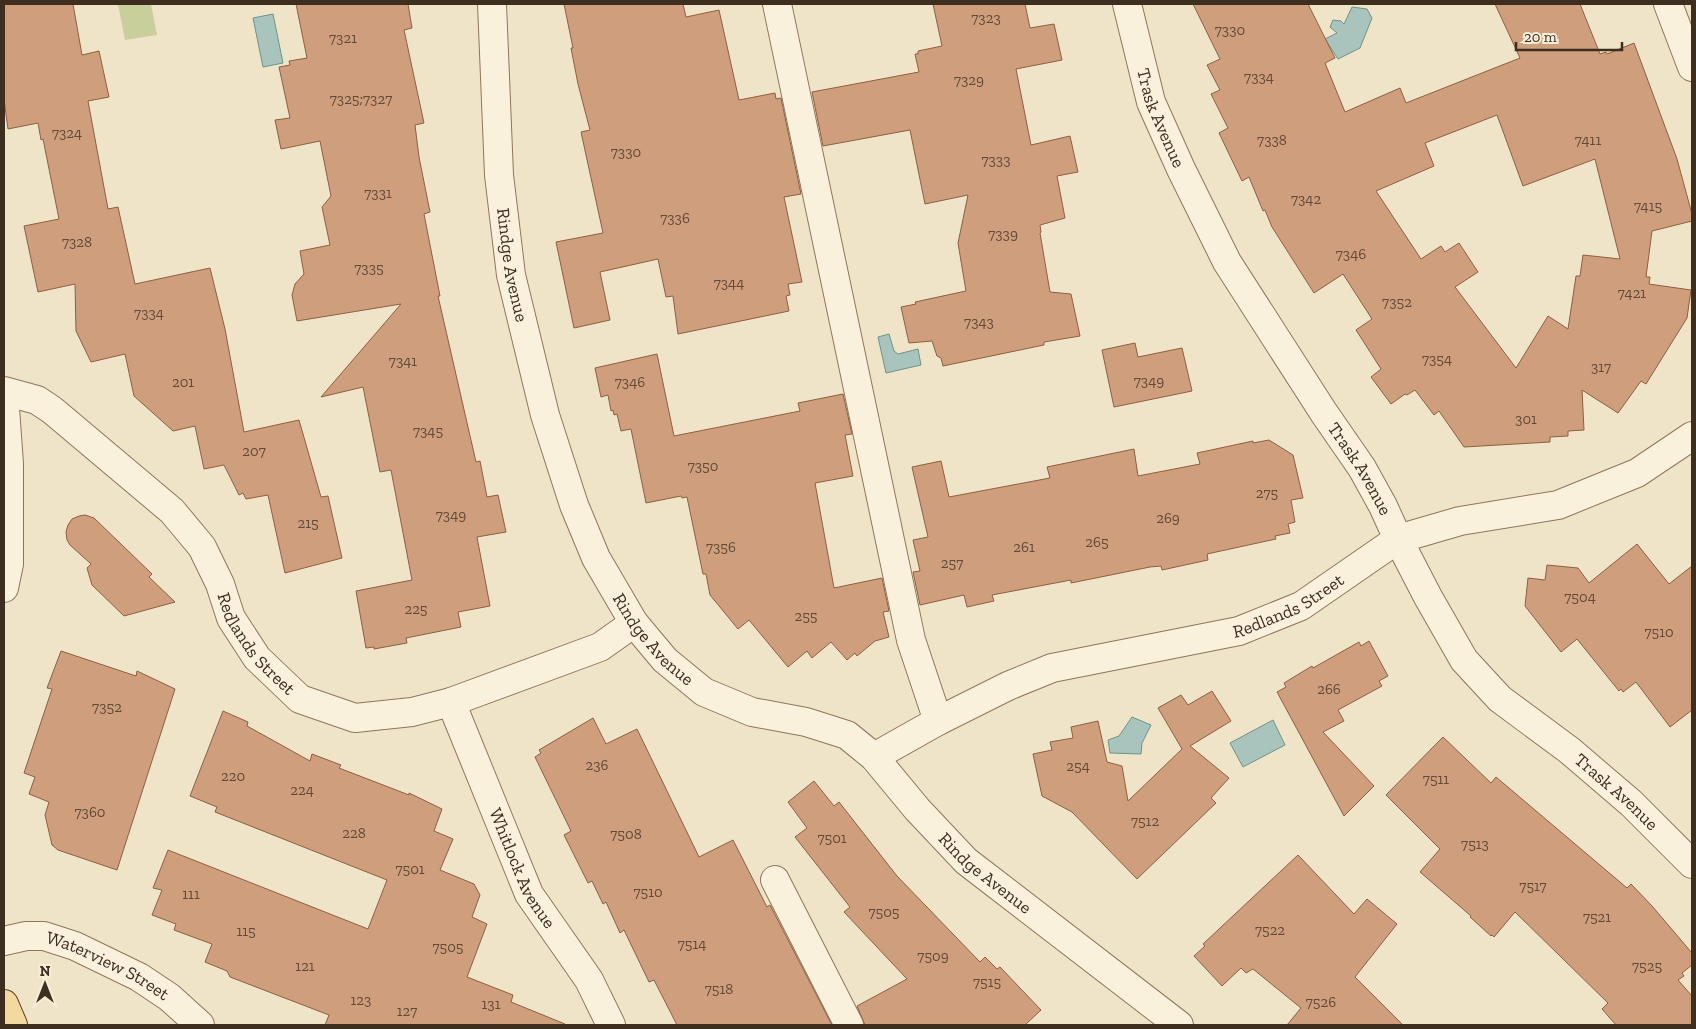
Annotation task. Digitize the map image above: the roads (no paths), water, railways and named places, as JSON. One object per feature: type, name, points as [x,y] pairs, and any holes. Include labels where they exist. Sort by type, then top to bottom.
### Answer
[{"type":"main road","points":[[4,1004],[13,1025]]},
{"type":"street","name":"Rindge Avenue","points":[[492,4],[499,175],[511,275],[545,416],[574,505],[596,558],[634,623],[665,660],[704,692],[752,712],[806,722],[847,735],[874,757],[916,809],[966,860],[1179,1025]]},
{"type":"street","points":[[777,4],[911,640],[938,721]]},
{"type":"street","name":"Trask Avenue","points":[[1127,4],[1151,102],[1181,169],[1227,262],[1324,413],[1362,468],[1428,597],[1464,660],[1500,699],[1569,750],[1631,803],[1692,864]]},
{"type":"street","points":[[1668,4],[1692,67]]},
{"type":"street","name":"Redlands Street","points":[[4,392],[36,400],[52,410],[172,510],[202,547],[220,584],[231,618],[257,658],[300,699],[355,718],[412,712],[451,702],[600,648],[634,623]]},
{"type":"street","points":[[4,392],[8,464],[9,554],[4,588]]},
{"type":"street","name":"Redlands Street","points":[[874,757],[938,721],[1008,686],[1052,668],[1239,631],[1301,606],[1398,539],[1460,521],[1558,505],[1637,473],[1692,436]]},
{"type":"street","name":"Whitlock Avenue","points":[[451,702],[529,894],[590,980],[611,1025]]},
{"type":"street","points":[[775,880],[849,1025]]},
{"type":"street","name":"Waterview Street","points":[[4,941],[26,936],[44,936],[75,946],[139,977],[169,998],[200,1025]]},
{"type":"water","points":[[1352,7],[1367,9],[1372,18],[1360,48],[1338,59],[1325,39],[1337,33],[1330,27],[1333,20],[1341,21],[1344,24]]},
{"type":"water","points":[[273,14],[283,63],[263,67],[253,18]]},
{"type":"water","points":[[889,334],[894,351],[898,354],[918,349],[921,365],[886,373],[878,337]]},
{"type":"water","points":[[1132,717],[1151,725],[1142,743],[1141,754],[1110,753],[1108,740],[1119,736]]},
{"type":"water","points":[[1273,720],[1285,745],[1243,767],[1230,743]]}]
